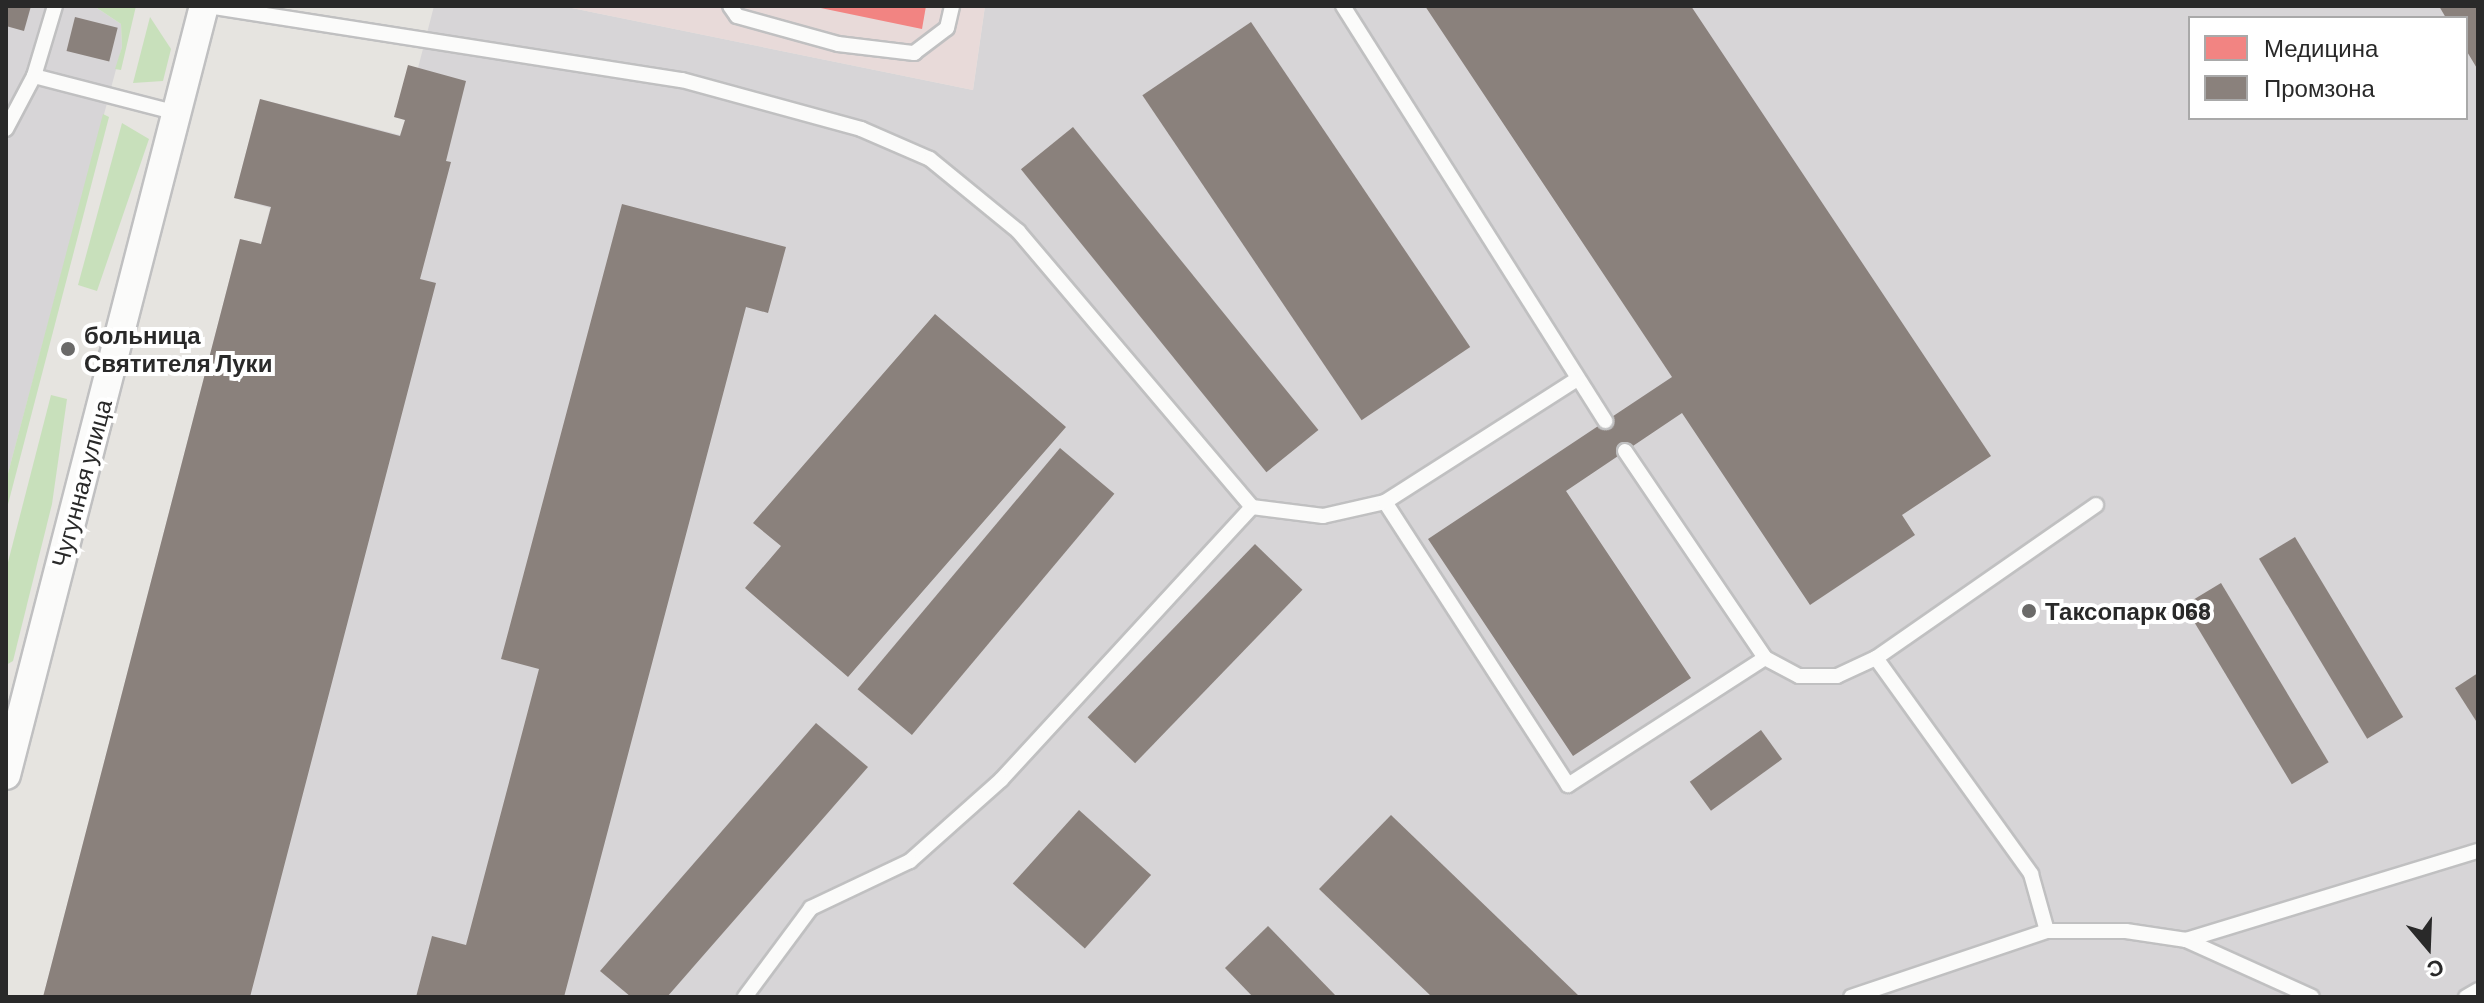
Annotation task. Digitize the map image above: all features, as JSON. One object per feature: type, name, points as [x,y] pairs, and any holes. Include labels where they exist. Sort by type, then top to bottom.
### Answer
[{"type":"street","name":"Чугунная улица","points":[[6,775],[206,6]]},
{"type":"lane","points":[[6,129],[34,76],[55,6]]},
{"type":"lane","points":[[206,6],[682,80],[861,129],[930,159],[1018,231],[1252,507],[1323,516],[1385,502],[1577,379]]},
{"type":"lane","points":[[730,6],[737,16],[838,44],[914,53],[947,28],[952,6]]},
{"type":"lane","points":[[1343,6],[1605,421]]},
{"type":"lane","points":[[34,76],[177,113]]},
{"type":"lane","points":[[1625,451],[1765,658],[1799,676],[1837,676],[1876,658],[2096,505]]},
{"type":"lane","points":[[1385,502],[1568,785],[1765,658]]},
{"type":"lane","points":[[745,997],[811,908],[910,861],[1001,780],[1252,507]]},
{"type":"lane","points":[[1876,658],[2031,874],[2047,931]]},
{"type":"lane","points":[[2186,940],[2478,851]]},
{"type":"lane","points":[[1851,997],[2047,931],[2126,931],[2186,940],[2312,997]]},
{"type":"lane","points":[[2466,997],[2478,990]]},
{"type":"shaded area","points":[[6,6],[94,6],[121,24],[122,47],[6,481]]},
{"type":"shaded area","points":[[434,6],[562,6],[973,90],[985,6],[2478,6],[2478,997],[43,997],[240,239],[261,244],[270,208],[234,198],[260,99],[400,135],[405,120],[394,117],[418,68]]},
{"type":"shaded area","points":[[562,6],[985,6],[973,90]]},
{"type":"green space","points":[[94,6],[136,6],[121,70],[115,69],[122,47],[121,24]]},
{"type":"green space","points":[[150,17],[171,49],[163,81],[133,83]]},
{"type":"green space","points":[[103,114],[109,117],[6,512],[6,481]]},
{"type":"green space","points":[[122,123],[149,139],[97,291],[78,285]]},
{"type":"green space","points":[[51,395],[67,399],[52,504],[13,661],[6,665],[6,570]]},
{"type":"building: Медицина","points":[[811,6],[926,6],[922,29]]},
{"type":"building: Промзона","points":[[6,6],[31,6],[24,31],[6,26]]},
{"type":"building: Промзона","points":[[1425,6],[1691,6],[1991,456],[1902,515],[1915,535],[1810,605],[1682,413],[1566,491],[1691,678],[1573,756],[1428,539],[1672,377]]},
{"type":"building: Промзона","points":[[2439,6],[2478,6],[2478,70],[2468,53],[2468,16],[2445,16]]},
{"type":"building: Промзона","points":[[75,17],[118,28],[109,62],[67,51]]},
{"type":"building: Промзона","points":[[1251,22],[1470,347],[1362,420],[1142,95]]},
{"type":"building: Промзона","points":[[408,65],[466,81],[446,161],[451,162],[420,279],[436,283],[250,997],[43,997],[240,239],[261,244],[271,207],[234,198],[260,99],[400,136],[405,120],[394,117]]},
{"type":"building: Промзона","points":[[1073,127],[1318,430],[1266,472],[1021,169]]},
{"type":"building: Промзона","points":[[622,204],[786,247],[768,313],[746,307],[564,997],[416,997],[432,936],[466,945],[539,669],[501,659]]},
{"type":"building: Промзона","points":[[935,314],[1066,427],[848,677],[745,588],[781,546],[753,523]]},
{"type":"building: Промзона","points":[[1060,448],[1114,494],[912,735],[858,689]]},
{"type":"building: Промзона","points":[[2295,537],[2403,717],[2367,739],[2259,559]]},
{"type":"building: Промзона","points":[[1255,544],[1302,590],[1135,763],[1088,717]]},
{"type":"building: Промзона","points":[[2221,583],[2329,762],[2292,784],[2184,605]]},
{"type":"building: Промзона","points":[[2478,673],[2478,724],[2455,688]]},
{"type":"building: Промзона","points":[[816,723],[868,767],[667,997],[631,997],[600,971]]},
{"type":"building: Промзона","points":[[1761,730],[1782,759],[1711,811],[1690,782]]},
{"type":"building: Промзона","points":[[1079,810],[1151,875],[1085,948],[1013,884]]},
{"type":"building: Промзона","points":[[1391,815],[1580,997],[1432,997],[1319,889]]},
{"type":"building: Промзона","points":[[1268,926],[1337,997],[1253,997],[1225,968]]},
{"type":"place","name":"больница Святителя Луки","points":[[68,349]]},
{"type":"place","name":"Таксопарк 068","points":[[2029,611]]}]
